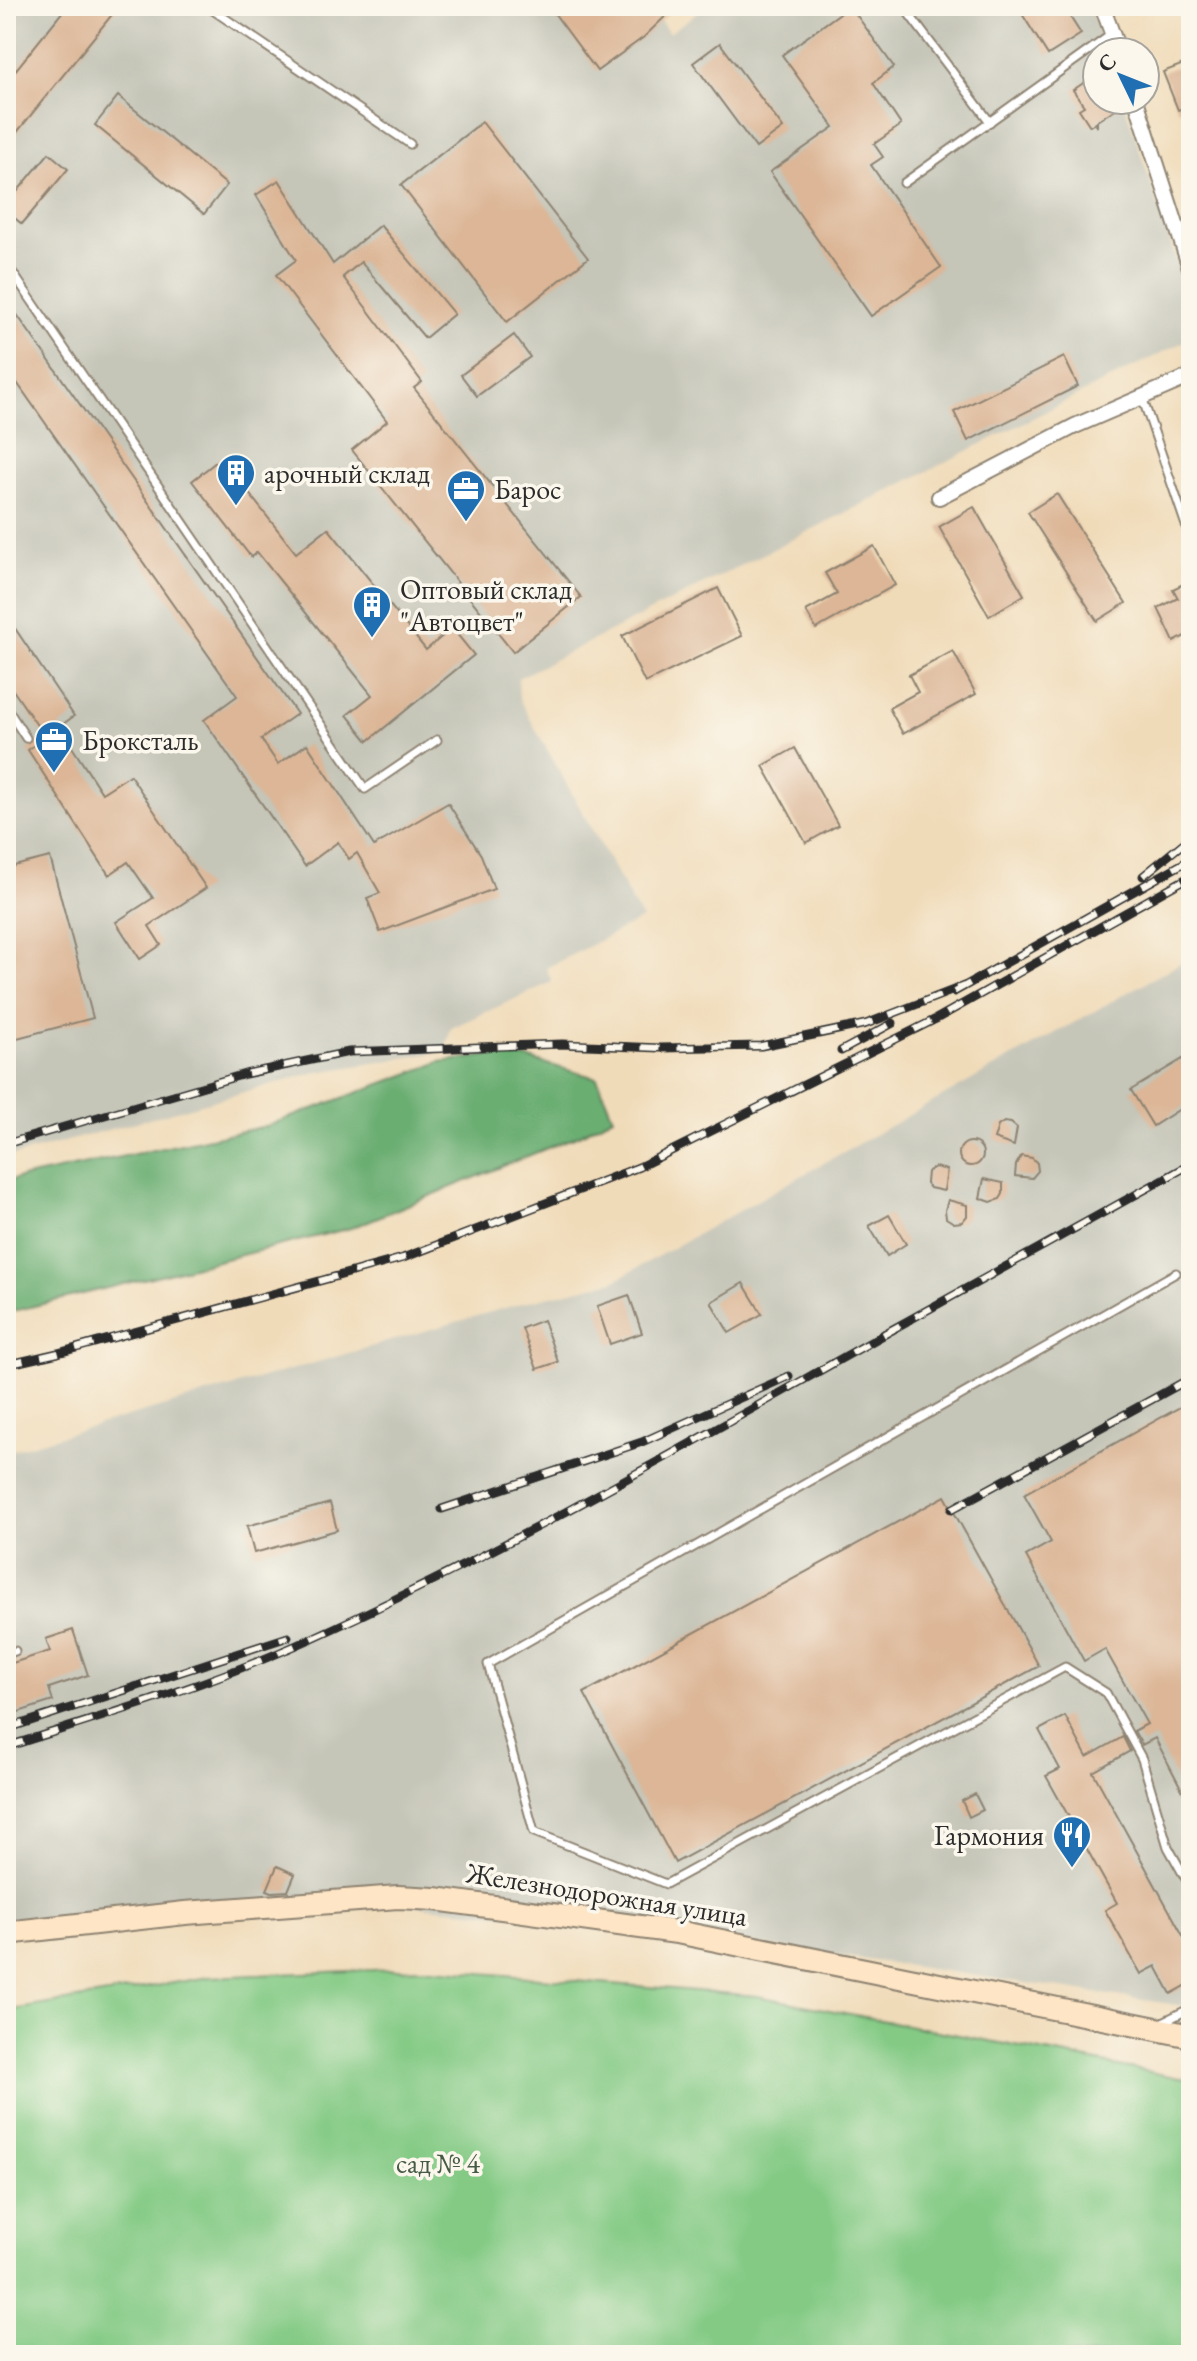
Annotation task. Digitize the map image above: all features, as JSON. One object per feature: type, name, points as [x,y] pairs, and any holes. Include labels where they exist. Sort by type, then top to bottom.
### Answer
[{"type":"street","points":[[1102,6],[1112,34]]},
{"type":"street","points":[[1141,116],[1191,271]]},
{"type":"street","points":[[939,497],[1075,426],[1191,376]]},
{"type":"street","name":"Железнодорожная улица","points":[[6,1933],[185,1913],[398,1897],[435,1899],[677,1932],[1191,2036]]},
{"type":"lane","points":[[207,6],[410,144]]},
{"type":"lane","points":[[903,6],[990,122]]},
{"type":"lane","points":[[904,183],[1112,34]]},
{"type":"lane","points":[[6,263],[365,789],[437,740]]},
{"type":"lane","points":[[1142,397],[1191,540]]},
{"type":"lane","points":[[6,707],[26,738]]},
{"type":"lane","points":[[1176,1273],[488,1664],[534,1832],[666,1884],[1065,1667],[1106,1693],[1142,1759],[1168,1847],[1191,1888]]},
{"type":"lane","points":[[6,1654],[15,1651]]},
{"type":"lane","points":[[1152,2028],[1191,2008]]},
{"type":"shaded area","points":[[14,6],[649,6],[669,33],[707,6],[1089,6],[1100,36],[1081,36],[1081,116],[1128,116],[1191,303],[1191,338],[518,678],[519,699],[642,919],[546,968],[552,982],[451,1028],[445,1051],[313,1073],[6,1158],[6,16]]},
{"type":"shaded area","points":[[1191,957],[1191,2007],[677,1932],[360,1900],[6,1935],[6,1452],[522,1303],[614,1281]]},
{"type":"green space","points":[[508,1053],[597,1078],[613,1117],[577,1136],[351,1228],[6,1313],[6,1181],[267,1126],[440,1062]]},
{"type":"green space","name":"сад № 4","points":[[420,1968],[757,1996],[1191,2080],[1191,2355],[6,2355],[6,2011],[209,1977]]},
{"type":"building","points":[[67,6],[119,6],[6,146],[6,82]]},
{"type":"building","points":[[549,6],[676,6],[644,37],[597,71]]},
{"type":"building","points":[[850,6],[894,67],[873,83],[901,125],[874,144],[883,157],[871,165],[941,267],[871,316],[770,172],[834,127],[782,55]]},
{"type":"building","points":[[1017,6],[1063,6],[1081,34],[1048,55]]},
{"type":"building","points":[[720,43],[783,128],[756,148],[693,63]]},
{"type":"building","points":[[1191,61],[1191,105],[1178,110],[1163,72]]},
{"type":"building","points":[[1081,85],[1081,102],[1073,90]]},
{"type":"building","points":[[118,96],[227,185],[204,214],[95,125]]},
{"type":"building","points":[[1084,116],[1105,116],[1097,121],[1097,127],[1095,123],[1090,126]]},
{"type":"building","points":[[482,122],[588,258],[507,322],[401,185]]},
{"type":"building","points":[[49,153],[68,169],[22,224],[6,211],[6,205]]},
{"type":"building","points":[[279,180],[333,264],[380,225],[454,314],[425,338],[361,262],[343,277],[422,382],[414,388],[581,597],[513,652],[352,450],[387,421],[276,275],[296,260],[256,195]]},
{"type":"building","points":[[6,299],[297,714],[261,739],[278,764],[307,744],[374,846],[448,803],[481,855],[494,889],[380,932],[367,898],[380,893],[357,853],[349,859],[338,842],[305,866],[204,720],[237,696],[6,367]]},
{"type":"building","points":[[514,335],[530,357],[477,396],[461,375]]},
{"type":"building","points":[[1064,357],[1078,386],[968,441],[954,412]]},
{"type":"building","name":"Оптовый склад \"Автоцвет\"","points":[[221,458],[296,553],[328,528],[426,650],[452,628],[474,655],[368,741],[347,715],[372,695],[257,552],[251,557],[192,481]]},
{"type":"building","points":[[1057,494],[1126,603],[1097,621],[1028,512]]},
{"type":"building","points":[[974,507],[1024,595],[989,616],[939,527]]},
{"type":"building","points":[[874,546],[895,585],[816,629],[806,611],[837,594],[825,573]]},
{"type":"building","points":[[1191,580],[1191,633],[1174,642],[1158,608],[1178,598],[1173,589]]},
{"type":"building","points":[[718,588],[742,636],[645,683],[622,636]]},
{"type":"building","points":[[6,615],[74,716],[59,727],[102,793],[130,775],[206,888],[149,926],[161,945],[140,959],[116,922],[153,898],[128,862],[109,875],[28,750],[45,737],[6,680]]},
{"type":"building","points":[[953,651],[976,694],[903,734],[889,708],[918,692],[909,675]]},
{"type":"building","points":[[795,748],[838,825],[806,843],[763,766]]},
{"type":"building","points":[[50,857],[93,1018],[6,1041],[6,868]]},
{"type":"building","points":[[1191,1054],[1191,1102],[1153,1126],[1131,1090]]},
{"type":"building","points":[[1004,1122],[1017,1128],[1014,1146],[994,1139],[998,1126]]},
{"type":"building","points":[[971,1142],[979,1146],[983,1154],[979,1162],[971,1166],[963,1162],[959,1154],[963,1146]]},
{"type":"building","points":[[1021,1156],[1032,1158],[1037,1163],[1038,1171],[1032,1178],[1015,1176]]},
{"type":"building","points":[[935,1167],[947,1170],[944,1191],[930,1188],[926,1183],[927,1172]]},
{"type":"building","points":[[984,1179],[1003,1183],[1000,1199],[991,1202],[980,1198]]},
{"type":"building","points":[[948,1200],[967,1205],[967,1216],[962,1222],[954,1223],[946,1218]]},
{"type":"building","points":[[889,1215],[906,1244],[887,1256],[869,1226]]},
{"type":"building","points":[[743,1283],[762,1314],[729,1333],[711,1302]]},
{"type":"building","points":[[629,1295],[642,1333],[610,1344],[597,1306]]},
{"type":"building","points":[[543,1320],[558,1362],[537,1369],[522,1328]]},
{"type":"building","points":[[1191,1401],[1191,1807],[1155,1738],[1142,1745],[1134,1731],[1147,1724],[1105,1649],[1084,1661],[1026,1556],[1051,1542],[1024,1494]]},
{"type":"building","points":[[945,1496],[1039,1666],[675,1863],[584,1693]]},
{"type":"building","points":[[330,1503],[337,1530],[254,1553],[247,1526]]},
{"type":"building","points":[[73,1630],[88,1675],[49,1688],[53,1701],[6,1716],[6,1665],[50,1651],[46,1639]]},
{"type":"building","points":[[1065,1716],[1087,1757],[1123,1737],[1130,1751],[1093,1772],[1191,1950],[1191,1983],[1171,1994],[1156,1966],[1141,1974],[1105,1910],[1117,1903],[1046,1776],[1060,1769],[1039,1730]]},
{"type":"building","points":[[975,1794],[983,1810],[969,1817],[962,1801]]},
{"type":"building","points":[[277,1866],[295,1874],[288,1891],[267,1890]]},
{"type":"railway","points":[[1143,876],[1191,837]]},
{"type":"railway","points":[[954,992],[1191,859]]},
{"type":"railway","points":[[6,1365],[403,1258],[639,1167],[936,1019],[1191,876]]},
{"type":"railway","points":[[6,1144],[245,1074],[349,1052],[562,1044],[660,1048],[761,1046],[866,1024],[964,986]]},
{"type":"railway","points":[[841,1051],[893,1023]]},
{"type":"railway","points":[[884,1334],[1191,1164]]},
{"type":"railway","points":[[6,1747],[234,1671],[383,1605],[604,1491],[894,1329]]},
{"type":"railway","points":[[442,1509],[642,1442],[789,1376]]},
{"type":"railway","points":[[952,1509],[1191,1378]]},
{"type":"railway","points":[[6,1729],[288,1637]]},
{"type":"place","name":"арочный склад","points":[[236,507]]},
{"type":"place","name":"Барос","points":[[466,523]]},
{"type":"place","name":"Оптовый склад \"Автоцвет\"","points":[[372,639]]},
{"type":"place","name":"Броксталь","points":[[54,774]]},
{"type":"place","name":"Гармония","points":[[1072,1869]]}]
